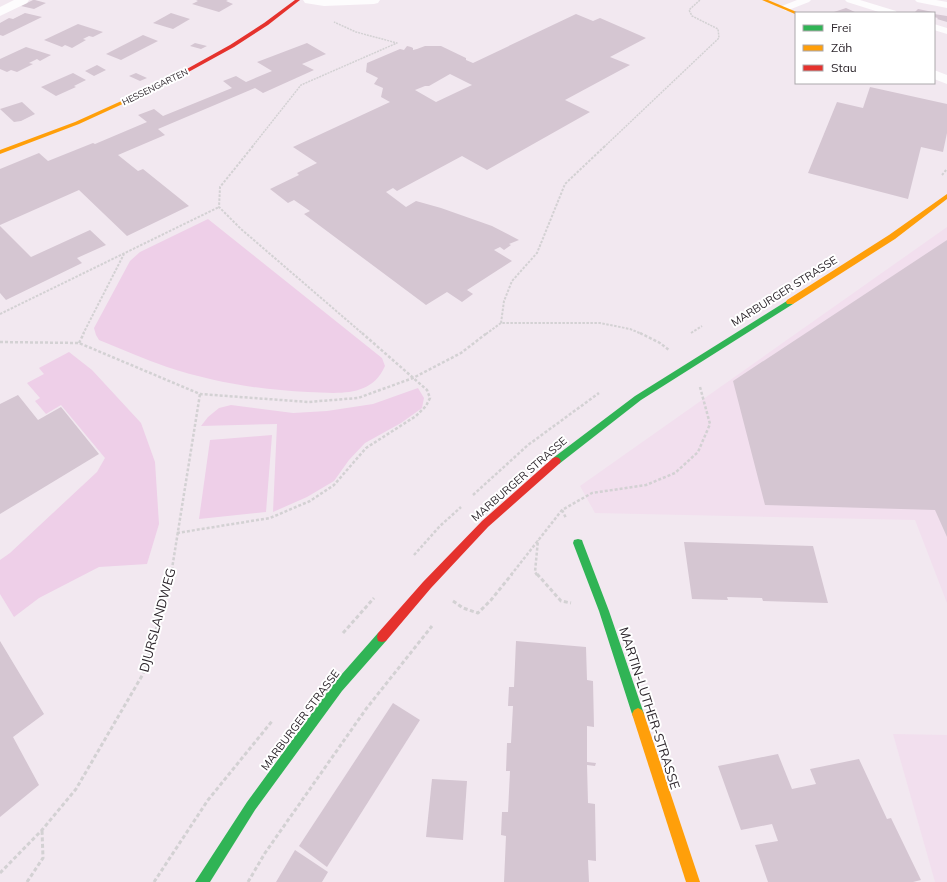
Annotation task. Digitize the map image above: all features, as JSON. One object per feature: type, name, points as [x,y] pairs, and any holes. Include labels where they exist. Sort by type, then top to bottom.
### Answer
[{"type":"main road","name":"HESSENGARTEN","points":[[0,152],[129,101],[176,78],[250,36],[279,16],[298,0]]},
{"type":"main road","points":[[764,0],[795,12]]},
{"type":"main road","name":"MARBURGER STRASSE","points":[[202,882],[251,806],[338,687],[427,585],[485,524],[562,456],[638,398],[892,237],[947,196]]},
{"type":"main road","name":"MARTIN-LUTHER-STRASSE","points":[[578,543],[604,611],[693,882]]},
{"type":"street","points":[[0,12],[23,0]]},
{"type":"street","points":[[309,0],[324,2],[374,0]]},
{"type":"street","points":[[935,74],[947,80]]},
{"type":"lane","points":[[786,8],[806,0]]},
{"type":"lane","points":[[850,0],[889,12]]},
{"type":"lane","points":[[920,0],[947,4]]},
{"type":"lane","points":[[935,27],[947,31]]},
{"type":"path","points":[[501,323],[504,301],[512,281],[537,253],[565,184],[719,38],[718,29],[692,16],[689,10],[700,0]]},
{"type":"path","points":[[177,533],[270,518],[310,501],[334,485],[366,448],[416,416],[426,406],[430,398],[427,390],[241,229],[219,207],[220,187],[301,85],[397,43],[356,32],[338,25],[327,18],[324,2]]},
{"type":"path","points":[[0,314],[219,207]]},
{"type":"path","points":[[79,343],[124,253]]},
{"type":"path","points":[[0,342],[79,343],[200,394],[308,402],[358,398],[413,378],[461,353],[501,323],[583,323]]},
{"type":"path","name":"DJURSLANDWEG","points":[[0,873],[42,830],[76,789],[143,674],[168,586],[200,394]]},
{"type":"path","points":[[453,601],[463,608],[478,613],[491,600],[562,510],[592,493],[615,489]]},
{"type":"path","points":[[538,540],[535,572],[561,601],[604,611]]},
{"type":"path","points":[[28,882],[43,858],[42,830]]},
{"type":"shaded area","points":[[208,219],[382,358],[385,366],[379,376],[371,384],[362,389],[342,393],[290,391],[254,387],[219,381],[184,372],[158,364],[99,340],[94,328],[130,261],[140,252]]},
{"type":"shaded area","points":[[947,227],[947,603],[915,520],[595,513],[580,486]]},
{"type":"shaded area","points":[[69,352],[92,370],[141,423],[155,462],[159,524],[147,564],[99,567],[39,598],[14,617],[0,594],[0,560],[10,553],[97,472],[105,458],[61,405],[46,414],[35,401],[40,398],[27,383],[44,374],[39,368]]},
{"type":"shaded area","points":[[418,388],[424,398],[422,408],[401,423],[365,443],[349,460],[334,481],[307,497],[273,512],[277,424],[201,426],[208,417],[219,408],[231,405],[293,413],[327,411],[373,404]]},
{"type":"shaded area","points":[[272,435],[266,512],[199,519],[210,440]]},
{"type":"shaded area","points":[[893,734],[947,735],[947,882],[935,882]]},
{"type":"building","points":[[33,0],[46,3],[34,9],[21,6]]},
{"type":"building","points":[[196,0],[228,0],[226,1],[233,4],[219,12],[192,4],[198,1]]},
{"type":"building","points":[[846,8],[855,12],[834,12]]},
{"type":"building","points":[[918,9],[933,12],[915,12]]},
{"type":"building","points":[[25,13],[42,17],[3,36],[0,35],[0,23],[9,18],[13,19]]},
{"type":"building","points":[[171,13],[190,19],[173,29],[153,23]]},
{"type":"building","points":[[576,14],[593,21],[600,18],[646,38],[610,57],[630,65],[565,100],[590,112],[487,170],[462,156],[397,191],[393,188],[386,192],[406,207],[416,201],[441,208],[492,226],[519,240],[509,244],[511,245],[504,250],[500,247],[494,250],[512,261],[467,290],[473,294],[462,302],[447,292],[426,305],[304,214],[310,211],[294,200],[288,203],[270,189],[299,175],[297,173],[317,163],[293,147],[390,102],[381,97],[383,88],[374,84],[378,78],[366,72],[367,63],[400,49],[404,50],[407,46],[413,48],[413,50],[425,46],[441,46],[473,63]],"holes":[[[450,74],[472,85],[436,102],[415,90],[429,86]]]},
{"type":"building","points":[[935,14],[947,16],[947,22],[937,19],[938,18],[935,17]]},
{"type":"building","points":[[78,24],[103,32],[93,37],[89,36],[83,39],[86,40],[72,48],[65,45],[62,47],[44,40]]},
{"type":"building","points":[[143,35],[158,41],[121,60],[106,54]]},
{"type":"building","points":[[195,43],[207,46],[201,49],[190,46]]},
{"type":"building","points":[[307,43],[326,54],[302,64],[314,70],[263,93],[255,88],[158,129],[165,135],[118,155],[138,171],[143,169],[189,206],[127,236],[79,190],[0,225],[0,169],[39,153],[48,161],[93,143],[95,144],[147,122],[138,115],[154,109],[163,116],[232,88],[223,81],[236,76],[246,82],[272,71],[257,62]]},
{"type":"building","points":[[26,47],[51,55],[40,61],[37,59],[29,63],[33,64],[17,72],[11,70],[7,72],[0,69],[0,59]]},
{"type":"building","points":[[97,65],[106,70],[94,76],[85,71]]},
{"type":"building","points":[[73,73],[86,80],[74,86],[76,87],[56,96],[41,87]]},
{"type":"building","points":[[136,73],[147,78],[140,81],[129,76]]},
{"type":"building","points":[[870,87],[947,104],[947,133],[943,152],[921,147],[908,199],[808,173],[837,102],[863,108]]},
{"type":"building","points":[[22,102],[35,114],[21,121],[14,122],[0,109]]},
{"type":"building","points":[[0,226],[31,257],[90,230],[106,245],[77,258],[82,263],[6,300],[0,293]]},
{"type":"building","points":[[947,240],[947,537],[935,510],[765,505],[733,381]]},
{"type":"building","points":[[18,395],[38,420],[61,407],[99,454],[0,514],[0,404]]},
{"type":"building","points":[[684,542],[813,546],[828,603],[763,601],[762,598],[727,597],[728,600],[692,599]]},
{"type":"building","points":[[0,641],[44,714],[13,737],[39,785],[0,817]]},
{"type":"building","points":[[516,641],[586,647],[587,680],[593,681],[594,727],[587,726],[587,762],[596,763],[595,766],[587,765],[588,803],[595,804],[596,861],[588,860],[589,882],[504,882],[506,836],[501,835],[502,812],[508,812],[510,771],[506,771],[507,743],[511,743],[513,706],[508,706],[509,687],[514,687]]},
{"type":"building","points":[[393,703],[420,720],[327,867],[299,846]]},
{"type":"building","points":[[778,754],[792,789],[816,784],[810,769],[859,759],[887,819],[891,818],[921,880],[913,882],[768,882],[755,845],[778,841],[772,824],[741,830],[718,766]]},
{"type":"building","points":[[432,779],[467,781],[463,840],[426,837]]},
{"type":"building","points":[[295,850],[328,872],[322,882],[276,882]]},
{"type":"traffic: fast","points":[[556,461],[638,398],[790,302]]},
{"type":"traffic: fast","points":[[578,543],[604,611],[638,714]]},
{"type":"traffic: fast","points":[[202,882],[251,806],[338,687],[382,637]]},
{"type":"traffic: slow","points":[[764,0],[795,12]]},
{"type":"traffic: slow","points":[[0,152],[77,123],[161,85]]},
{"type":"traffic: slow","points":[[790,302],[892,237],[947,196]]},
{"type":"traffic: slow","points":[[638,714],[693,882]]},
{"type":"traffic: jam","points":[[161,85],[249,36],[298,0]]},
{"type":"traffic: jam","points":[[382,637],[427,585],[485,524],[556,461]]}]
